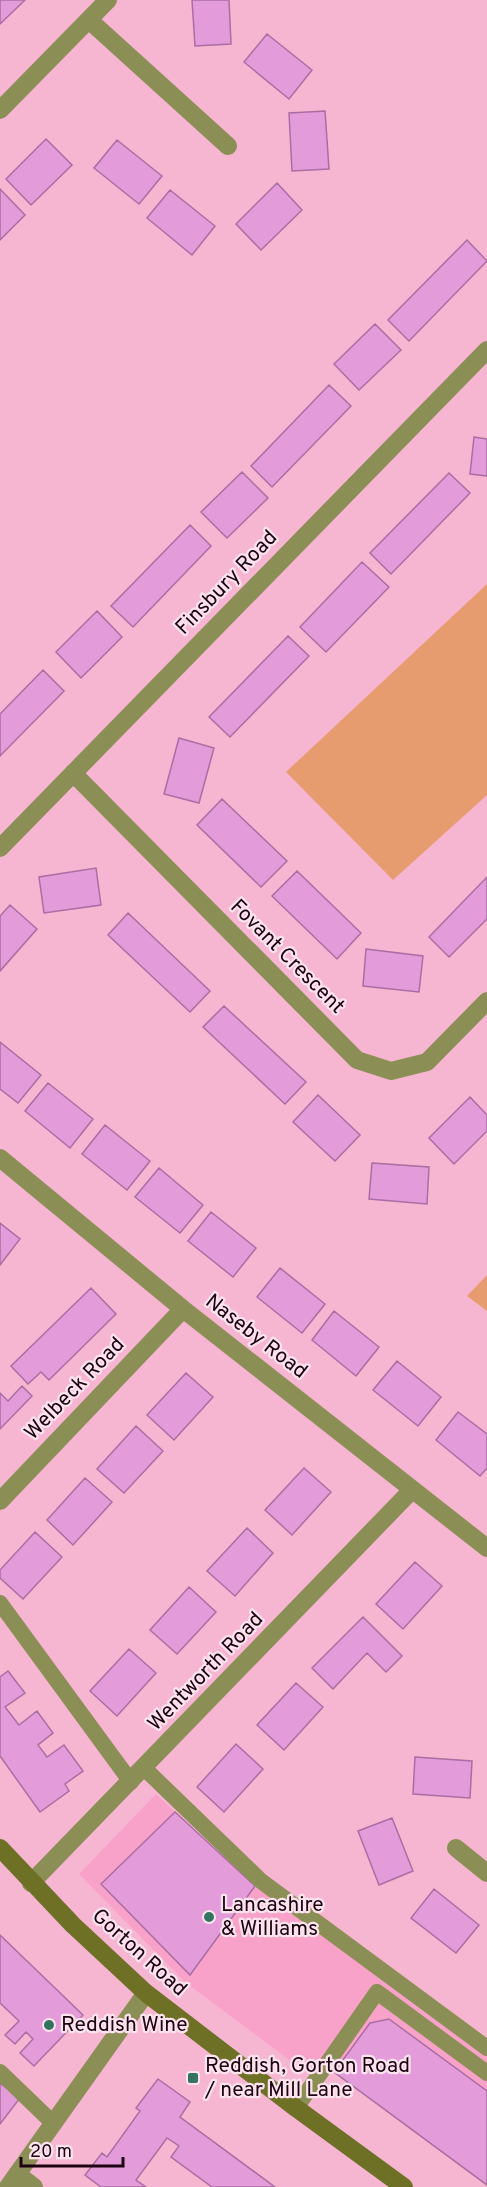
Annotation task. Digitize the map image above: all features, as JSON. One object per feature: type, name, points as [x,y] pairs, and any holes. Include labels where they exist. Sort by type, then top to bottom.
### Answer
[{"type":"main road","name":"Gorton Road","points":[[0,1848],[73,1925],[146,1994],[404,2187]]},
{"type":"street","points":[[0,110],[108,0]]},
{"type":"street","points":[[89,20],[228,146]]},
{"type":"street","name":"Finsbury Road","points":[[0,849],[487,350]]},
{"type":"street","name":"Fovant Crescent","points":[[73,773],[357,1060],[391,1071],[427,1062],[487,1001]]},
{"type":"street","name":"Naseby Road","points":[[0,1158],[183,1309],[487,1548]]},
{"type":"street","name":"Welbeck Road","points":[[0,1501],[183,1309]]},
{"type":"street","name":"Wentworth Road","points":[[31,1882],[412,1490]]},
{"type":"street","points":[[456,1848],[487,1873]]},
{"type":"street","points":[[34,2187],[12,2181],[146,1994]]},
{"type":"lane","points":[[0,1603],[130,1782]]},
{"type":"lane","points":[[144,1768],[261,1881],[487,2048]]},
{"type":"lane","points":[[296,2108],[377,1992],[487,2073]]},
{"type":"lane","points":[[0,2072],[53,2123]]},
{"type":"shaded area","points":[[487,584],[487,795],[393,880],[286,772]]},
{"type":"shaded area","points":[[487,1275],[487,1311],[467,1296]]},
{"type":"shaded area","points":[[156,1794],[255,1886],[487,2057],[487,2185],[317,2060],[307,2073],[185,1982],[79,1874]]},
{"type":"building","points":[[0,0],[25,0],[0,24]]},
{"type":"building","points":[[192,0],[229,0],[231,44],[195,46]]},
{"type":"building","points":[[267,34],[312,70],[289,99],[244,62]]},
{"type":"building","points":[[325,111],[329,169],[292,171],[289,113]]},
{"type":"building","points":[[46,139],[72,165],[31,205],[6,179]]},
{"type":"building","points":[[117,140],[162,176],[139,204],[94,168]]},
{"type":"building","points":[[277,183],[302,210],[261,250],[236,224]]},
{"type":"building","points":[[0,189],[25,215],[0,240]]},
{"type":"building","points":[[170,190],[215,226],[192,255],[147,218]]},
{"type":"building","points":[[467,240],[487,261],[409,341],[388,320]]},
{"type":"building","points":[[375,324],[401,350],[359,390],[334,364]]},
{"type":"building","points":[[329,385],[351,406],[272,487],[251,466]]},
{"type":"building","points":[[474,437],[487,439],[487,476],[470,474]]},
{"type":"building","points":[[242,472],[268,498],[227,538],[201,512]]},
{"type":"building","points":[[449,473],[470,493],[391,574],[370,553]]},
{"type":"building","points":[[190,525],[211,546],[133,627],[111,606]]},
{"type":"building","points":[[362,562],[389,587],[326,652],[300,627]]},
{"type":"building","points":[[97,611],[122,637],[81,678],[56,652]]},
{"type":"building","points":[[288,636],[309,656],[230,737],[209,717]]},
{"type":"building","points":[[43,670],[64,691],[0,756],[0,714]]},
{"type":"building","points":[[179,738],[214,748],[199,803],[164,794]]},
{"type":"building","points":[[222,799],[287,861],[261,887],[197,825]]},
{"type":"building","points":[[96,868],[101,905],[44,913],[39,877]]},
{"type":"building","points":[[297,871],[361,933],[337,959],[272,896]]},
{"type":"building","points":[[487,877],[487,919],[449,957],[429,937]]},
{"type":"building","points":[[10,905],[37,929],[0,971],[0,916]]},
{"type":"building","points":[[128,913],[210,991],[190,1012],[108,935]]},
{"type":"building","points":[[366,949],[423,956],[419,992],[363,986]]},
{"type":"building","points":[[224,1006],[306,1082],[285,1104],[203,1027]]},
{"type":"building","points":[[0,1042],[41,1075],[18,1103],[0,1089]]},
{"type":"building","points":[[48,1083],[93,1119],[70,1148],[25,1111]]},
{"type":"building","points":[[318,1095],[360,1135],[335,1161],[293,1122]]},
{"type":"building","points":[[470,1097],[487,1115],[487,1131],[454,1164],[429,1138]]},
{"type":"building","points":[[105,1125],[150,1161],[127,1190],[82,1154]]},
{"type":"building","points":[[372,1163],[429,1167],[427,1204],[369,1199]]},
{"type":"building","points":[[159,1168],[203,1205],[180,1233],[135,1197]]},
{"type":"building","points":[[211,1212],[256,1248],[233,1277],[188,1241]]},
{"type":"building","points":[[0,1223],[20,1239],[0,1265]]},
{"type":"building","points":[[280,1268],[325,1304],[302,1333],[257,1297]]},
{"type":"building","points":[[91,1288],[116,1314],[49,1380],[41,1372],[28,1384],[11,1366]]},
{"type":"building","points":[[334,1311],[379,1347],[356,1376],[312,1340]]},
{"type":"building","points":[[397,1361],[441,1397],[418,1426],[373,1390]]},
{"type":"building","points":[[186,1373],[213,1397],[174,1440],[147,1415]]},
{"type":"building","points":[[22,1386],[32,1396],[0,1429],[0,1393],[8,1401]]},
{"type":"building","points":[[458,1412],[487,1434],[487,1468],[480,1476],[436,1440]]},
{"type":"building","points":[[136,1426],[163,1451],[124,1493],[97,1469]]},
{"type":"building","points":[[304,1468],[331,1492],[292,1535],[265,1510]]},
{"type":"building","points":[[85,1478],[112,1502],[73,1545],[47,1520]]},
{"type":"building","points":[[247,1528],[273,1553],[235,1596],[207,1571]]},
{"type":"building","points":[[35,1532],[62,1557],[23,1599],[0,1578],[0,1570]]},
{"type":"building","points":[[415,1562],[442,1586],[403,1629],[376,1604]]},
{"type":"building","points":[[189,1587],[216,1612],[177,1654],[150,1630]]},
{"type":"building","points":[[363,1617],[402,1656],[386,1672],[367,1653],[333,1689],[312,1668]]},
{"type":"building","points":[[129,1649],[156,1673],[117,1716],[90,1691]]},
{"type":"building","points":[[8,1671],[25,1693],[5,1707],[19,1725],[37,1711],[53,1733],[38,1745],[47,1757],[64,1745],[83,1771],[65,1784],[69,1791],[40,1812],[0,1756],[0,1677]]},
{"type":"building","points":[[296,1683],[323,1707],[284,1750],[257,1725]]},
{"type":"building","points":[[236,1744],[263,1769],[224,1812],[197,1787]]},
{"type":"building","points":[[415,1757],[472,1761],[470,1798],[413,1794]]},
{"type":"building","points":[[175,1812],[255,1886],[190,1975],[101,1884]]},
{"type":"building","points":[[392,1818],[413,1871],[379,1885],[358,1831]]},
{"type":"building","points":[[434,1889],[479,1925],[456,1953],[411,1918]]},
{"type":"building","points":[[0,1935],[83,2015],[34,2066],[20,2053],[33,2039],[26,2032],[15,2044],[5,2035],[19,2021],[0,2003]]},
{"type":"building","points":[[389,2019],[487,2091],[487,2185],[334,2072],[370,2023]]},
{"type":"building","points":[[158,2079],[190,2102],[180,2117],[275,2187],[212,2187],[171,2157],[179,2146],[167,2138],[136,2180],[146,2187],[101,2187],[85,2175],[102,2153],[107,2157],[140,2111],[136,2108]]},
{"type":"building","points":[[0,2083],[20,2098],[0,2124]]},
{"type":"place","name":"Lancashire & Williams","points":[[209,1917]]},
{"type":"place","name":"Reddish Wine","points":[[49,2025]]},
{"type":"place","name":"Reddish, Gorton Road / near Mill Lane","points":[[193,2078]]}]
